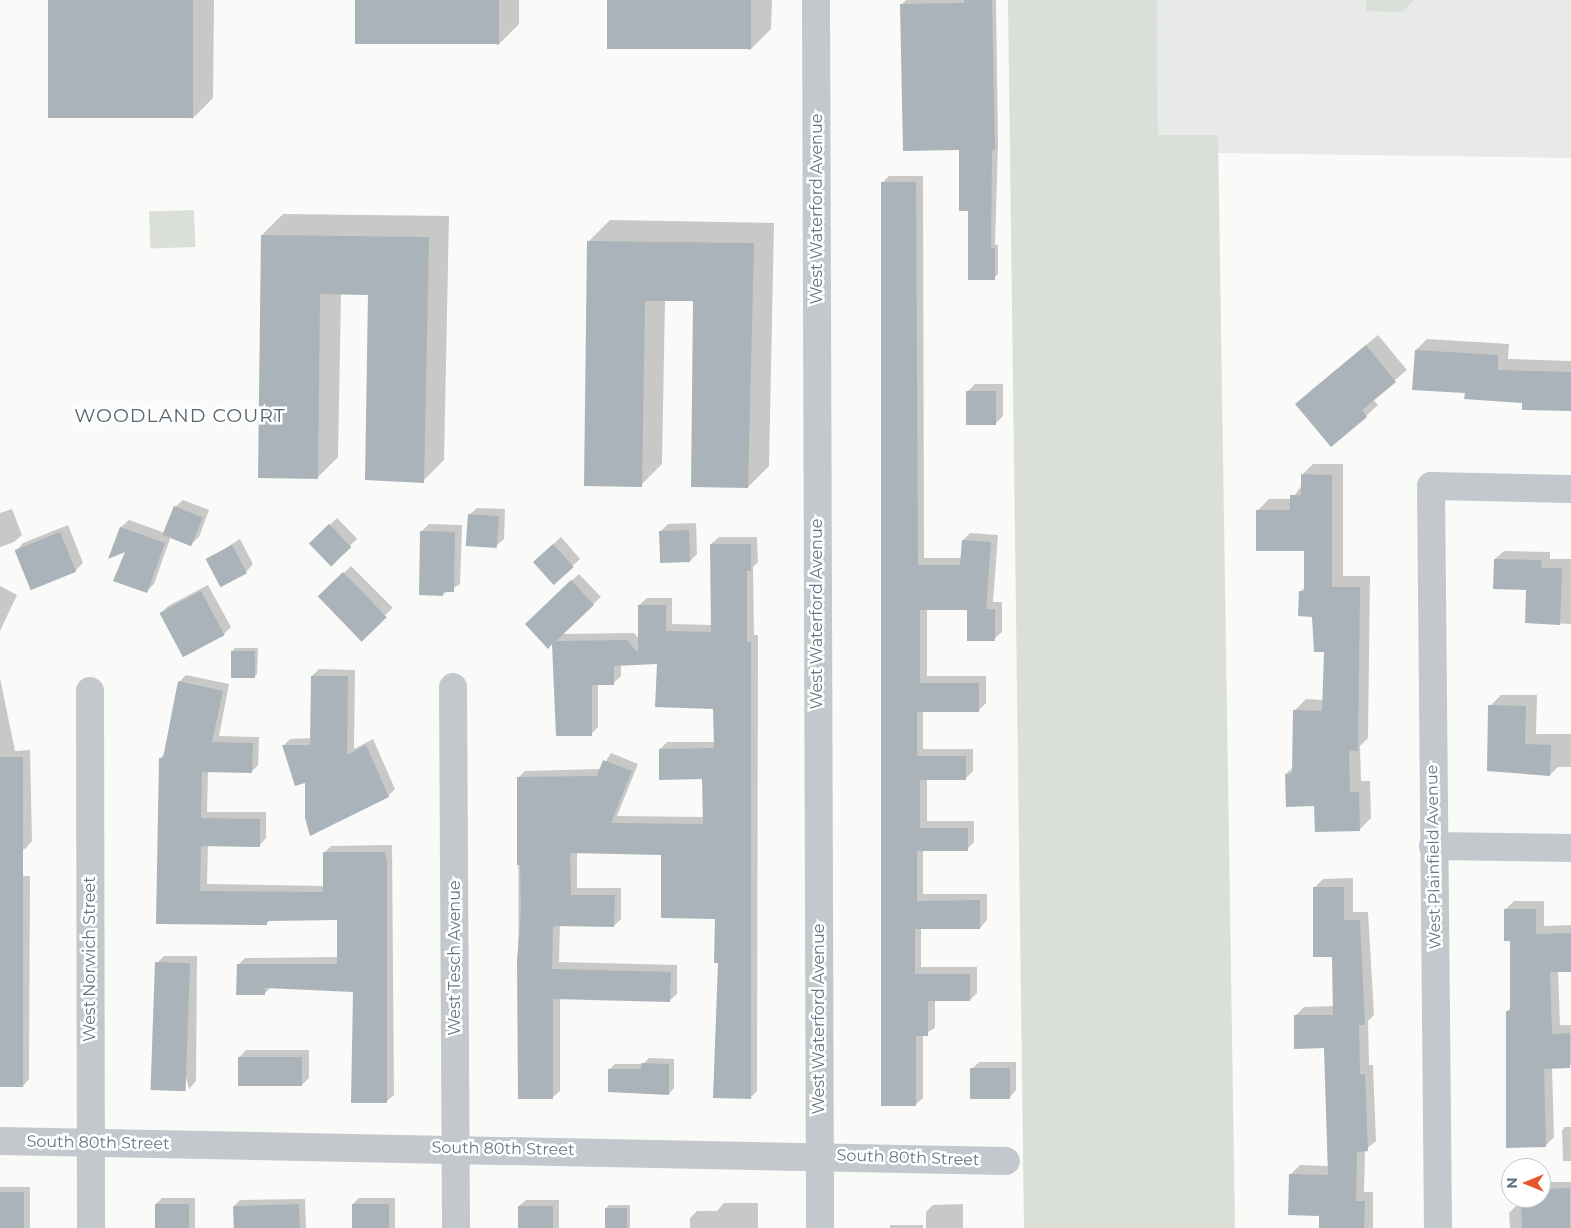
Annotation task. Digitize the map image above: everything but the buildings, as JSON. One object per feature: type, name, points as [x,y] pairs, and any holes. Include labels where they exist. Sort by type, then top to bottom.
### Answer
[{"type":"street","name":"West Waterford Avenue","points":[[816,0],[820,1228]]},
{"type":"street","name":"West Plainfield Avenue","points":[[1438,1228],[1431,486],[1571,489]]},
{"type":"street","name":"West Tesch Avenue","points":[[453,687],[456,1228]]},
{"type":"street","name":"West Norwich Street","points":[[90,691],[91,1228]]},
{"type":"street","points":[[1433,846],[1571,848]]},
{"type":"street","name":"South 80th Street","points":[[0,1141],[819,1155],[1006,1161]]},
{"type":"shaded area","points":[[1008,0],[1157,0],[1158,135],[1218,135],[1235,1228],[1024,1228]]},
{"type":"shaded area","points":[[1157,0],[1571,0],[1571,158],[1218,153],[1217,135],[1158,135]]},
{"type":"shaded area","points":[[1366,0],[1414,0],[1402,12],[1366,11]]},
{"type":"shaded area","points":[[194,210],[195,247],[150,249],[149,212]]},
{"type":"district","name":"WOODLAND COURT","points":[[180,416]]}]
